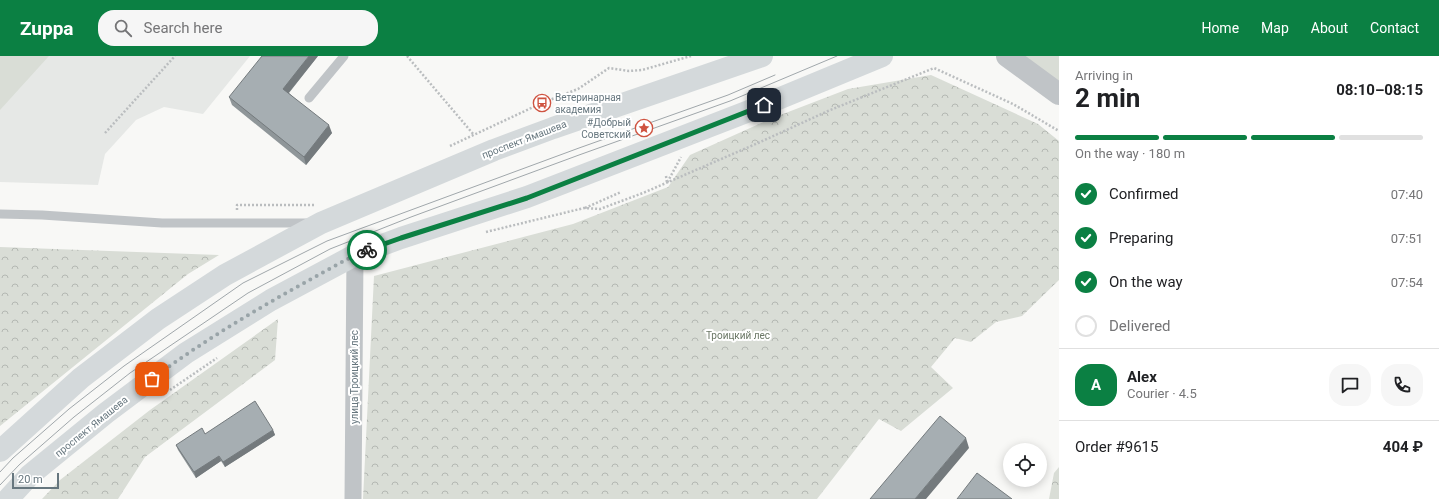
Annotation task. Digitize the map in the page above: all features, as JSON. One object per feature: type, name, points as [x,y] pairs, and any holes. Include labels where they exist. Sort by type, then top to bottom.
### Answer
[{"type":"main road","name":"проспект Ямашева","points":[[8,499],[30,475],[106,413],[186,353],[271,300],[355,255],[401,238],[527,198],[749,111],[882,56]]},
{"type":"main road","name":"проспект Ямашева","points":[[0,451],[80,378],[158,319],[318,214],[553,128],[757,57]]},
{"type":"street","points":[[1007,56],[1059,94]]},
{"type":"street","name":"улица Троицкий лес","points":[[353,499],[355,255]]},
{"type":"lane","points":[[309,98],[344,56]]},
{"type":"lane","name":"проспект Ямашева","points":[[0,214],[42,215],[162,223],[318,214]]},
{"type":"path","points":[[105,133],[175,56]]},
{"type":"path","points":[[406,56],[474,135]]},
{"type":"path","points":[[447,148],[542,102],[578,89],[609,68],[629,71],[642,70],[691,56]]},
{"type":"path","points":[[584,208],[600,209],[643,193],[828,111],[934,68],[1013,104],[1059,131]]},
{"type":"path","points":[[483,232],[584,208],[621,192]]},
{"type":"path","points":[[237,210],[238,205],[318,214]]},
{"type":"path","points":[[169,391],[218,357]]},
{"type":"shaded area","points":[[0,56],[250,56],[203,114],[164,107],[136,120],[105,154],[98,185],[0,182]]},
{"type":"green space","points":[[0,56],[49,56],[0,110]]},
{"type":"green space","points":[[1022,56],[1059,56],[1059,86]]},
{"type":"green space","name":"Троицкий лес","points":[[931,75],[1038,124],[1059,141],[1059,280],[1022,316],[996,322],[971,342],[955,338],[931,367],[953,388],[901,431],[879,419],[817,499],[363,499],[374,276],[573,224],[668,187],[690,155],[770,119],[848,89]]},
{"type":"green space","points":[[0,247],[219,255],[188,274],[0,426]]},
{"type":"green space","points":[[278,319],[275,360],[145,457],[118,499],[42,499],[60,480],[150,410]]},
{"type":"green space","points":[[1059,467],[1059,499],[1049,499],[1054,473]]},
{"type":"building","points":[[262,56],[309,56],[283,89],[329,125],[304,157],[229,97]]},
{"type":"building","points":[[255,401],[273,430],[223,462],[219,456],[194,472],[176,445],[202,428],[205,434]]},
{"type":"building","points":[[940,416],[966,438],[915,499],[870,499]]},
{"type":"building","points":[[977,473],[1012,499],[957,499]]},
{"type":"tram line","points":[[0,485],[19,465],[74,417],[130,373],[248,293],[330,249],[411,217],[730,101],[837,56]]},
{"type":"tram line","points":[[0,472],[13,458],[69,409],[124,366],[243,283],[327,241],[728,95],[775,75]]},
{"type":"way so far","points":[[152,379],[186,353],[271,300],[367,250]]},
{"type":"place","name":"Ветеринарная академия","points":[[542,103]]},
{"type":"place","name":"#Добрый Советский","points":[[644,128]]},
{"type":"route","points":[[367,250],[527,198],[764,105]]}]
